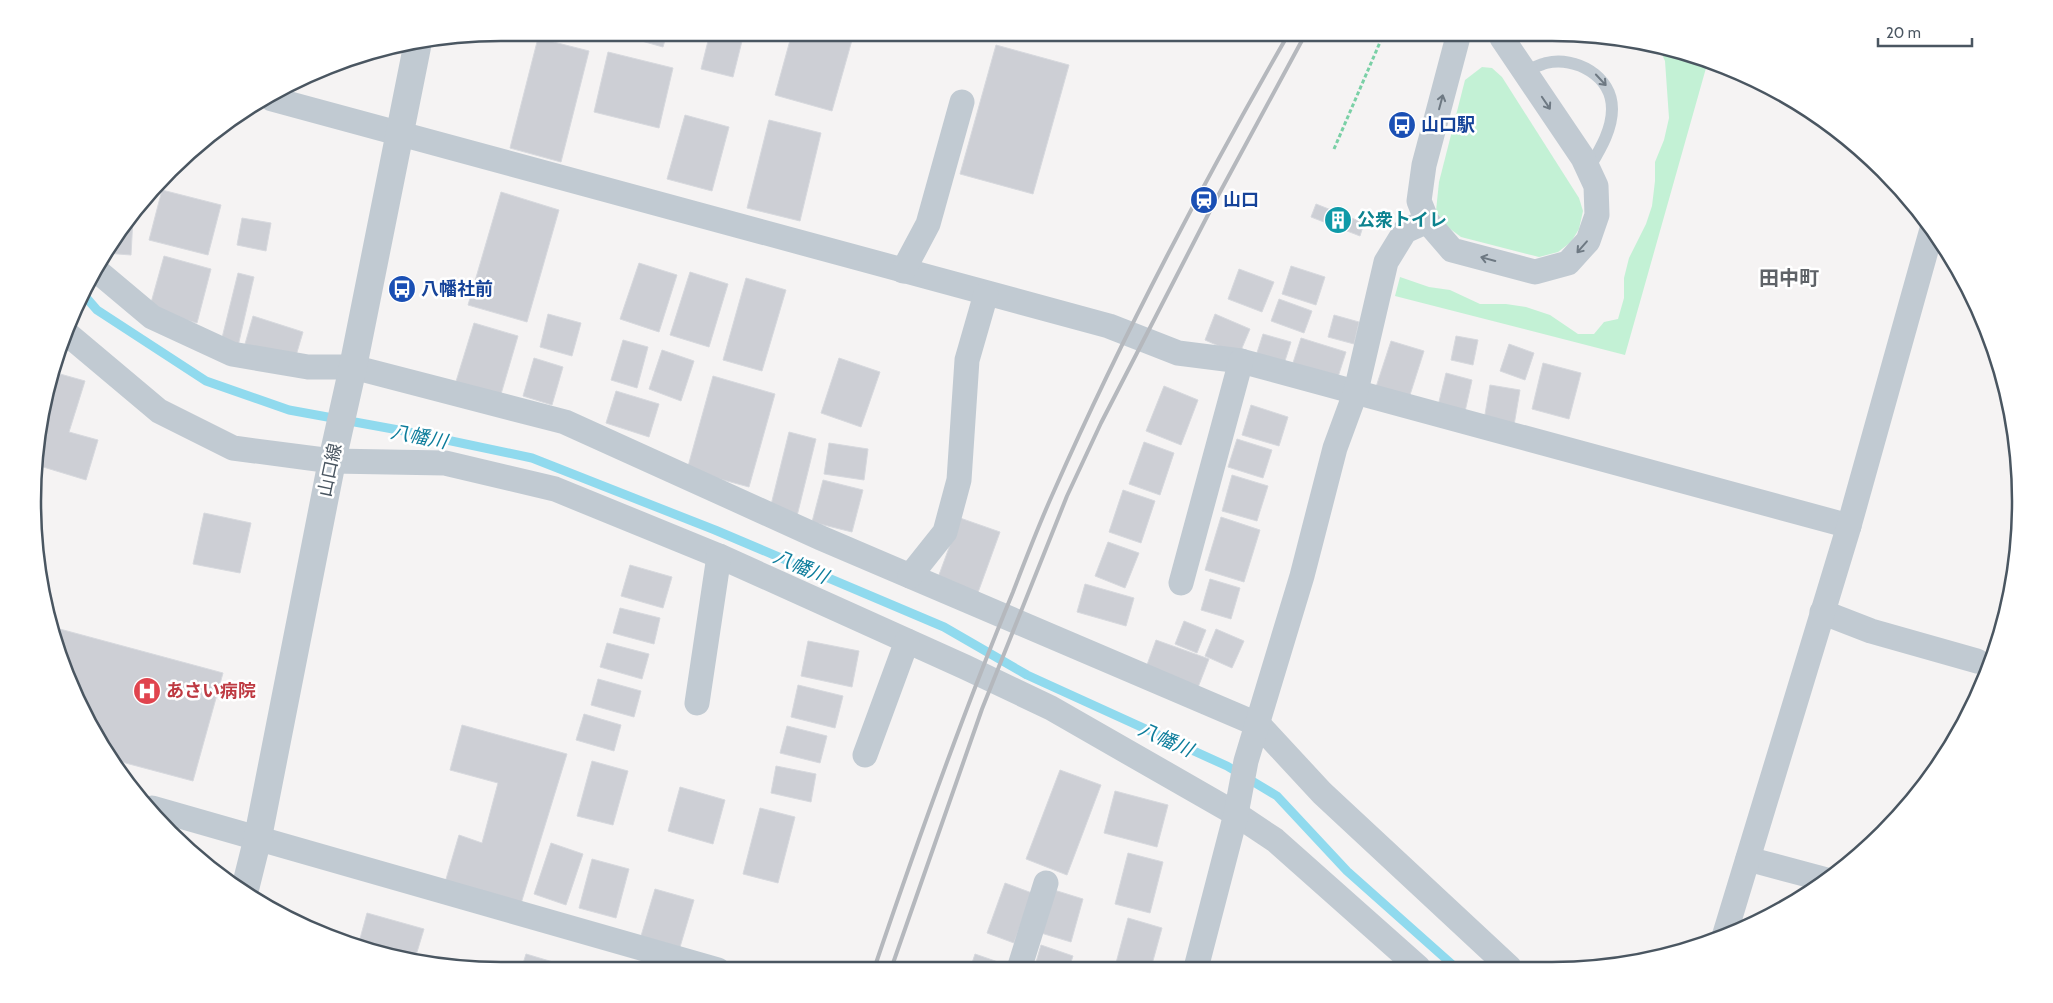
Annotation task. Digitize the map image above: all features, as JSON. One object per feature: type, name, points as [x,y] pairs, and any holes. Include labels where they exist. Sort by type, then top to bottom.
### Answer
[{"type":"street","points":[[1457,41],[1424,165],[1419,201],[1427,222],[1452,250],[1535,272],[1568,263],[1588,241],[1597,216],[1596,186],[1583,158],[1504,41]]},
{"type":"street","name":"山口線","points":[[246,884],[258,837],[333,454],[350,379],[416,49]]},
{"type":"street","points":[[276,100],[1108,326],[1178,353],[1241,361],[1849,526]]},
{"type":"street","points":[[903,271],[928,224],[962,102]]},
{"type":"street","points":[[1198,962],[1238,805],[1246,761],[1259,725],[1302,576],[1335,448],[1356,391],[1386,262],[1405,230],[1427,222]]},
{"type":"street","points":[[1727,927],[1849,526],[1929,239]]},
{"type":"street","points":[[101,274],[152,317],[232,354],[308,367],[350,379],[565,422],[910,576],[1259,725],[1322,794],[1504,962]]},
{"type":"street","points":[[910,576],[946,532],[958,480],[967,360],[986,294]]},
{"type":"street","points":[[72,338],[159,411],[233,448],[445,463],[554,489],[719,556],[1051,708],[1238,805],[1412,962]]},
{"type":"street","points":[[1181,583],[1241,361]]},
{"type":"street","points":[[697,703],[719,556]]},
{"type":"street","points":[[1822,612],[1871,631],[1977,661]]},
{"type":"street","points":[[865,755],[907,641]]},
{"type":"street","points":[[160,810],[690,962]]},
{"type":"street","points":[[1748,859],[1817,877]]},
{"type":"street","points":[[1021,962],[1046,883]]},
{"type":"lane","points":[[1524,71],[1547,63],[1572,63],[1593,72],[1607,86],[1612,109],[1608,128],[1602,146],[1588,170]]},
{"type":"path","points":[[1334,149],[1380,41]]},
{"type":"green space","points":[[1662,55],[1706,68],[1625,355],[1395,296],[1400,277],[1429,287],[1450,290],[1480,304],[1506,304],[1526,307],[1550,315],[1578,334],[1594,334],[1604,322],[1618,319],[1624,298],[1624,278],[1629,258],[1646,224],[1652,206],[1655,162],[1664,140],[1669,118],[1665,61]]},
{"type":"green space","points":[[1482,67],[1492,68],[1502,77],[1579,198],[1583,211],[1579,229],[1571,242],[1558,252],[1539,257],[1461,237],[1445,225],[1436,211],[1439,182],[1465,80]]},
{"type":"building","points":[[537,41],[550,41],[589,51],[561,162],[510,148]]},
{"type":"building","points":[[642,41],[665,41],[663,47]]},
{"type":"building","points":[[708,41],[742,41],[733,77],[701,69]]},
{"type":"building","points":[[790,41],[852,41],[832,111],[775,95]]},
{"type":"building","points":[[996,45],[1069,65],[1033,194],[960,174]]},
{"type":"building","points":[[608,52],[673,68],[659,128],[594,112]]},
{"type":"building","points":[[685,115],[729,127],[712,191],[667,179]]},
{"type":"building","points":[[769,120],[821,133],[800,221],[747,208]]},
{"type":"building","points":[[163,190],[221,205],[208,255],[149,240]]},
{"type":"building","points":[[501,192],[559,210],[527,322],[468,305]]},
{"type":"building","name":"公衆トイレ","points":[[1316,204],[1364,223],[1360,236],[1311,217]]},
{"type":"building","points":[[242,218],[271,223],[266,251],[237,245]]},
{"type":"building","points":[[133,226],[131,255],[114,254]]},
{"type":"building","points":[[164,256],[211,269],[197,323],[149,310]]},
{"type":"building","points":[[639,263],[677,275],[659,332],[620,319]]},
{"type":"building","points":[[1291,266],[1325,277],[1316,305],[1282,294]]},
{"type":"building","points":[[1239,269],[1274,282],[1262,312],[1228,299]]},
{"type":"building","points":[[690,272],[728,284],[709,347],[670,335]]},
{"type":"building","points":[[238,273],[254,277],[238,346],[221,342]]},
{"type":"building","points":[[746,278],[786,290],[762,371],[723,360]]},
{"type":"building","points":[[1279,299],[1312,311],[1304,333],[1271,321]]},
{"type":"building","points":[[548,314],[581,323],[572,356],[540,347]]},
{"type":"building","points":[[1215,314],[1250,329],[1239,355],[1205,340]]},
{"type":"building","points":[[1334,315],[1359,322],[1354,344],[1328,337]]},
{"type":"building","points":[[253,316],[303,332],[295,359],[245,344]]},
{"type":"building","points":[[474,323],[518,336],[499,401],[454,388]]},
{"type":"building","points":[[1263,334],[1291,342],[1283,367],[1255,359]]},
{"type":"building","points":[[1456,336],[1478,340],[1473,365],[1451,360]]},
{"type":"building","points":[[1301,338],[1346,352],[1337,380],[1292,366]]},
{"type":"building","points":[[623,340],[648,347],[637,388],[611,380]]},
{"type":"building","points":[[1391,341],[1424,351],[1409,398],[1376,387]]},
{"type":"building","points":[[1509,344],[1534,353],[1525,380],[1500,371]]},
{"type":"building","points":[[662,350],[694,361],[681,401],[649,389]]},
{"type":"building","points":[[534,358],[563,367],[552,405],[523,396]]},
{"type":"building","points":[[839,358],[880,372],[861,427],[821,413]]},
{"type":"building","points":[[1543,363],[1581,373],[1569,419],[1532,409]]},
{"type":"building","points":[[1446,373],[1472,380],[1464,416],[1437,410]]},
{"type":"building","points":[[60,374],[85,381],[69,432],[98,440],[86,480],[42,467],[50,412]]},
{"type":"building","points":[[713,376],[775,394],[749,487],[687,470]]},
{"type":"building","points":[[1490,385],[1520,390],[1513,431],[1483,426]]},
{"type":"building","points":[[1164,386],[1198,400],[1181,445],[1146,431]]},
{"type":"building","points":[[616,391],[659,404],[649,437],[606,423]]},
{"type":"building","points":[[1251,405],[1288,417],[1279,446],[1242,435]]},
{"type":"building","points":[[789,432],[816,439],[796,520],[769,513]]},
{"type":"building","points":[[1237,439],[1272,450],[1263,478],[1228,467]]},
{"type":"building","points":[[1144,442],[1174,453],[1160,495],[1129,484]]},
{"type":"building","points":[[829,443],[868,449],[864,480],[824,474]]},
{"type":"building","points":[[1232,475],[1268,486],[1257,521],[1222,511]]},
{"type":"building","points":[[823,480],[863,490],[852,532],[812,522]]},
{"type":"building","points":[[1123,490],[1155,501],[1141,543],[1109,532]]},
{"type":"building","points":[[204,513],[251,523],[240,573],[193,564]]},
{"type":"building","points":[[1221,517],[1260,530],[1244,582],[1205,570]]},
{"type":"building","points":[[960,518],[1000,532],[976,598],[936,583]]},
{"type":"building","points":[[1108,542],[1139,553],[1125,588],[1095,576]]},
{"type":"building","points":[[630,565],[672,577],[663,608],[621,596]]},
{"type":"building","points":[[1210,579],[1240,588],[1231,619],[1201,610]]},
{"type":"building","points":[[1085,584],[1134,598],[1126,626],[1077,612]]},
{"type":"building","points":[[620,608],[660,618],[654,644],[613,633]]},
{"type":"building","points":[[1184,621],[1206,630],[1197,653],[1175,644]]},
{"type":"building","name":"あさい病院","points":[[60,629],[223,673],[193,781],[123,762],[103,732],[76,678]]},
{"type":"building","points":[[1216,629],[1244,641],[1232,668],[1205,656]]},
{"type":"building","points":[[1156,640],[1209,659],[1195,695],[1143,676]]},
{"type":"building","points":[[808,641],[859,651],[852,687],[801,676]]},
{"type":"building","points":[[607,643],[649,654],[642,679],[600,667]]},
{"type":"building","points":[[598,679],[641,691],[634,717],[591,705]]},
{"type":"building","points":[[798,685],[843,696],[835,728],[791,717]]},
{"type":"building","points":[[584,714],[621,725],[614,751],[576,740]]},
{"type":"building","points":[[462,725],[567,754],[519,910],[444,886],[459,835],[482,843],[498,783],[450,770]]},
{"type":"building","points":[[787,726],[827,736],[820,763],[780,753]]},
{"type":"building","points":[[592,761],[628,771],[613,825],[577,816]]},
{"type":"building","points":[[776,766],[816,774],[811,802],[771,793]]},
{"type":"building","points":[[1060,770],[1101,785],[1067,875],[1026,859]]},
{"type":"building","points":[[680,787],[725,800],[713,844],[668,831]]},
{"type":"building","points":[[1115,791],[1168,805],[1157,847],[1104,833]]},
{"type":"building","points":[[760,808],[795,817],[778,883],[743,874]]},
{"type":"building","points":[[551,843],[583,854],[566,905],[534,894]]},
{"type":"building","points":[[1128,853],[1163,862],[1150,913],[1115,904]]},
{"type":"building","points":[[592,859],[629,869],[616,918],[579,908]]},
{"type":"building","points":[[1005,883],[1032,893],[1014,943],[987,933]]},
{"type":"building","points":[[655,889],[694,900],[680,947],[641,936]]},
{"type":"building","points":[[1054,890],[1083,899],[1071,942],[1041,933]]},
{"type":"building","points":[[367,913],[424,929],[416,954],[360,939]]},
{"type":"building","points":[[1128,918],[1162,928],[1153,962],[1116,962]]},
{"type":"building","points":[[1041,945],[1073,956],[1071,962],[1036,962]]},
{"type":"building","points":[[526,954],[553,962],[524,962]]},
{"type":"building","points":[[975,954],[998,962],[972,962]]},
{"type":"waterway","name":"八幡川","points":[[88,300],[97,310],[206,381],[289,410],[404,431],[532,458],[715,530],[944,627],[1027,675],[1227,766],[1277,796],[1347,871],[1449,962]]},
{"type":"railway","points":[[876,962],[958,732],[1048,503],[1136,316],[1195,202],[1284,41]]},
{"type":"railway","points":[[893,962],[982,709],[1067,496],[1101,423],[1213,205],[1302,41]]},
{"type":"place","name":"山口駅","points":[[1402,125]]},
{"type":"place","name":"山口","points":[[1204,200]]},
{"type":"place","name":"公衆トイレ","points":[[1338,220]]},
{"type":"place","name":"八幡社前","points":[[402,289]]},
{"type":"place","name":"あさい病院","points":[[147,691]]},
{"type":"district","name":"田中町","points":[[1789,278]]}]
